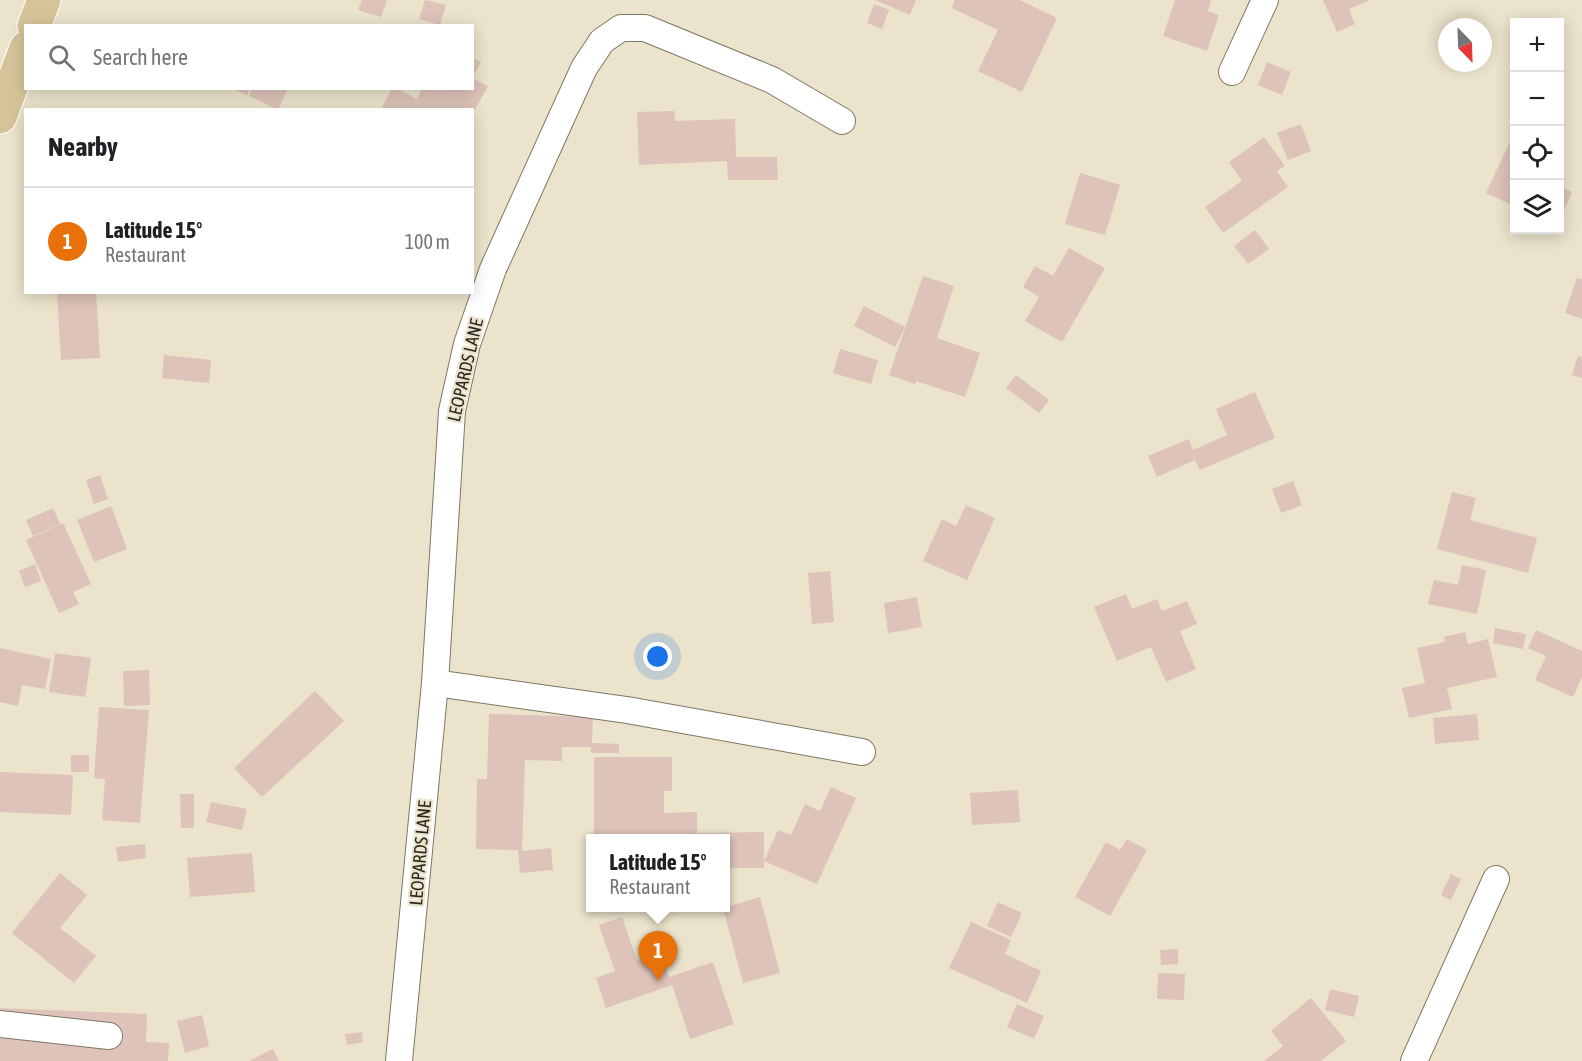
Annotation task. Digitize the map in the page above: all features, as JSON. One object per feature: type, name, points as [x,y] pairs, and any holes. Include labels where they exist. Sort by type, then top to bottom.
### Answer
[{"type":"main road","points":[[0,117],[24,53]]},
{"type":"street","points":[[1232,72],[1265,0]]},
{"type":"street","name":"LEOPARDS LANE","points":[[399,1061],[435,683],[452,411],[467,344],[493,269],[584,68],[602,41],[621,28],[645,28],[772,80],[842,121]]},
{"type":"street","points":[[435,683],[627,710],[862,752]]},
{"type":"street","points":[[1414,1061],[1496,879]]},
{"type":"street","points":[[0,1024],[109,1036]]},
{"type":"building","points":[[362,0],[387,0],[381,17],[358,10]]},
{"type":"building","points":[[425,0],[446,5],[440,24],[419,19]]},
{"type":"building","points":[[875,0],[916,0],[910,15]]},
{"type":"building","points":[[955,0],[1020,0],[1057,18],[1022,92],[978,71],[998,30],[952,8]]},
{"type":"building","points":[[1175,0],[1211,0],[1208,11],[1219,15],[1207,51],[1163,36]]},
{"type":"building","points":[[1323,0],[1370,0],[1349,9],[1355,24],[1337,32]]},
{"type":"building","points":[[874,4],[889,10],[882,29],[867,23]]},
{"type":"building","points":[[474,59],[481,62],[474,74]]},
{"type":"building","points":[[1267,62],[1291,72],[1282,95],[1258,85]]},
{"type":"building","points":[[474,79],[488,86],[474,111],[474,108],[382,108],[391,90],[400,90],[417,99],[421,90],[474,90]]},
{"type":"building","points":[[236,90],[249,90],[247,95]]},
{"type":"building","points":[[251,90],[287,90],[279,108],[274,108],[249,96]]},
{"type":"building","points":[[674,111],[675,121],[735,119],[736,157],[777,157],[778,180],[728,180],[727,161],[639,165],[637,112]]},
{"type":"building","points":[[1301,124],[1311,151],[1288,160],[1277,133]]},
{"type":"building","points":[[1264,137],[1285,166],[1277,171],[1288,187],[1223,233],[1205,207],[1242,181],[1229,162]]},
{"type":"building","points":[[1510,142],[1510,204],[1486,193]]},
{"type":"building","points":[[1080,173],[1120,185],[1105,235],[1065,224]]},
{"type":"building","points":[[1564,188],[1572,192],[1564,210]]},
{"type":"building","points":[[1255,230],[1269,249],[1248,264],[1234,246]]},
{"type":"building","points":[[1069,248],[1105,268],[1062,342],[1025,321],[1039,297],[1023,287],[1035,266],[1053,276]]},
{"type":"building","points":[[923,276],[954,286],[937,338],[980,353],[965,397],[889,375]]},
{"type":"building","points":[[1577,278],[1582,279],[1582,319],[1565,313]]},
{"type":"building","points":[[57,294],[96,294],[100,358],[61,360]]},
{"type":"building","points":[[864,306],[905,327],[895,347],[854,326]]},
{"type":"building","points":[[840,349],[878,360],[871,384],[833,373]]},
{"type":"building","points":[[164,355],[211,360],[209,383],[162,378]]},
{"type":"building","points":[[1578,356],[1582,357],[1582,378],[1572,375]]},
{"type":"building","points":[[1016,375],[1049,400],[1039,413],[1006,388]]},
{"type":"building","points":[[1255,392],[1275,438],[1200,470],[1195,460],[1157,477],[1148,456],[1189,439],[1193,450],[1227,435],[1216,409]]},
{"type":"building","points":[[100,475],[108,499],[94,504],[86,480]]},
{"type":"building","points":[[1293,481],[1302,505],[1281,513],[1272,489]]},
{"type":"building","points":[[1452,492],[1476,498],[1470,520],[1537,538],[1528,573],[1437,549]]},
{"type":"building","points":[[966,505],[995,518],[967,580],[923,561],[942,519],[956,526]]},
{"type":"building","points":[[111,506],[127,549],[94,562],[77,520]]},
{"type":"building","points":[[53,508],[60,524],[33,536],[26,520]]},
{"type":"building","points":[[63,523],[91,584],[73,592],[79,604],[59,613],[26,540]]},
{"type":"building","points":[[35,564],[41,581],[25,587],[19,571]]},
{"type":"building","points":[[1462,565],[1486,570],[1477,614],[1428,604],[1434,580],[1458,585]]},
{"type":"building","points":[[830,571],[834,622],[812,624],[808,573]]},
{"type":"building","points":[[1126,594],[1132,609],[1157,599],[1162,611],[1187,601],[1197,624],[1180,631],[1196,669],[1166,682],[1151,647],[1117,661],[1094,607]]},
{"type":"building","points":[[917,597],[922,627],[888,633],[884,603]]},
{"type":"building","points":[[1495,628],[1526,634],[1523,649],[1493,643]]},
{"type":"building","points":[[1536,630],[1582,651],[1582,677],[1573,697],[1535,680],[1546,656],[1528,648]]},
{"type":"building","points":[[1465,632],[1468,644],[1488,639],[1497,677],[1447,688],[1452,709],[1409,718],[1402,688],[1425,683],[1417,648],[1445,642],[1444,637]]},
{"type":"building","points":[[0,648],[51,659],[45,689],[22,685],[18,706],[0,702]]},
{"type":"building","points":[[55,653],[91,658],[85,697],[49,692]]},
{"type":"building","points":[[149,670],[150,705],[124,706],[123,671]]},
{"type":"building","points":[[315,691],[344,721],[262,797],[234,768]]},
{"type":"building","points":[[99,707],[149,710],[140,823],[102,820],[105,779],[94,778]]},
{"type":"building","points":[[489,714],[593,717],[592,743],[619,744],[619,753],[591,753],[591,747],[562,747],[562,761],[525,760],[522,851],[551,848],[553,870],[520,873],[518,850],[476,849],[477,779],[487,779]]},
{"type":"building","points":[[1477,714],[1479,740],[1435,744],[1433,718]]},
{"type":"building","points":[[71,755],[89,755],[89,772],[71,772]]},
{"type":"building","points":[[594,757],[672,757],[672,791],[664,791],[664,813],[697,812],[697,833],[764,832],[764,868],[730,868],[730,834],[594,834]]},
{"type":"building","points":[[0,772],[73,775],[71,815],[0,812]]},
{"type":"building","points":[[831,787],[856,798],[817,884],[764,861],[778,830],[791,835],[805,804],[820,811]]},
{"type":"building","points":[[1018,790],[1020,822],[972,825],[970,793]]},
{"type":"building","points":[[180,794],[194,794],[194,828],[181,828]]},
{"type":"building","points":[[211,802],[247,809],[242,830],[206,822]]},
{"type":"building","points":[[1127,839],[1147,850],[1110,916],[1075,897],[1106,842],[1120,850]]},
{"type":"building","points":[[145,844],[146,858],[118,862],[116,847]]},
{"type":"building","points":[[252,853],[255,892],[190,897],[187,858]]},
{"type":"building","points":[[60,873],[87,895],[60,928],[96,956],[74,983],[12,933]]},
{"type":"building","points":[[1451,874],[1461,879],[1451,900],[1441,895]]},
{"type":"building","points":[[760,897],[780,973],[743,983],[724,912],[730,912],[730,906]]},
{"type":"building","points":[[998,902],[1022,913],[1011,937],[987,926]]},
{"type":"building","points":[[622,917],[637,960],[660,951],[669,977],[713,962],[734,1024],[690,1039],[672,985],[606,1008],[596,978],[615,971],[599,925]]},
{"type":"building","points":[[971,922],[1011,940],[1005,954],[1041,971],[1027,1003],[949,968]]},
{"type":"building","points":[[1178,949],[1178,964],[1161,965],[1160,950]]},
{"type":"building","points":[[1158,973],[1185,974],[1184,1000],[1157,999]]},
{"type":"building","points":[[1330,989],[1359,996],[1354,1017],[1325,1010]]},
{"type":"building","points":[[1311,998],[1346,1041],[1321,1061],[1264,1061],[1283,1046],[1271,1031]]},
{"type":"building","points":[[1017,1004],[1044,1016],[1034,1039],[1007,1027]]},
{"type":"building","points":[[0,1008],[147,1014],[146,1042],[169,1043],[168,1061],[0,1061]]},
{"type":"building","points":[[202,1015],[209,1046],[185,1053],[177,1021]]},
{"type":"building","points":[[362,1032],[363,1042],[347,1045],[345,1034]]},
{"type":"building","points":[[273,1049],[279,1061],[249,1061]]},
{"type":"place","name":"Latitude 15°","points":[[658,981]]}]
